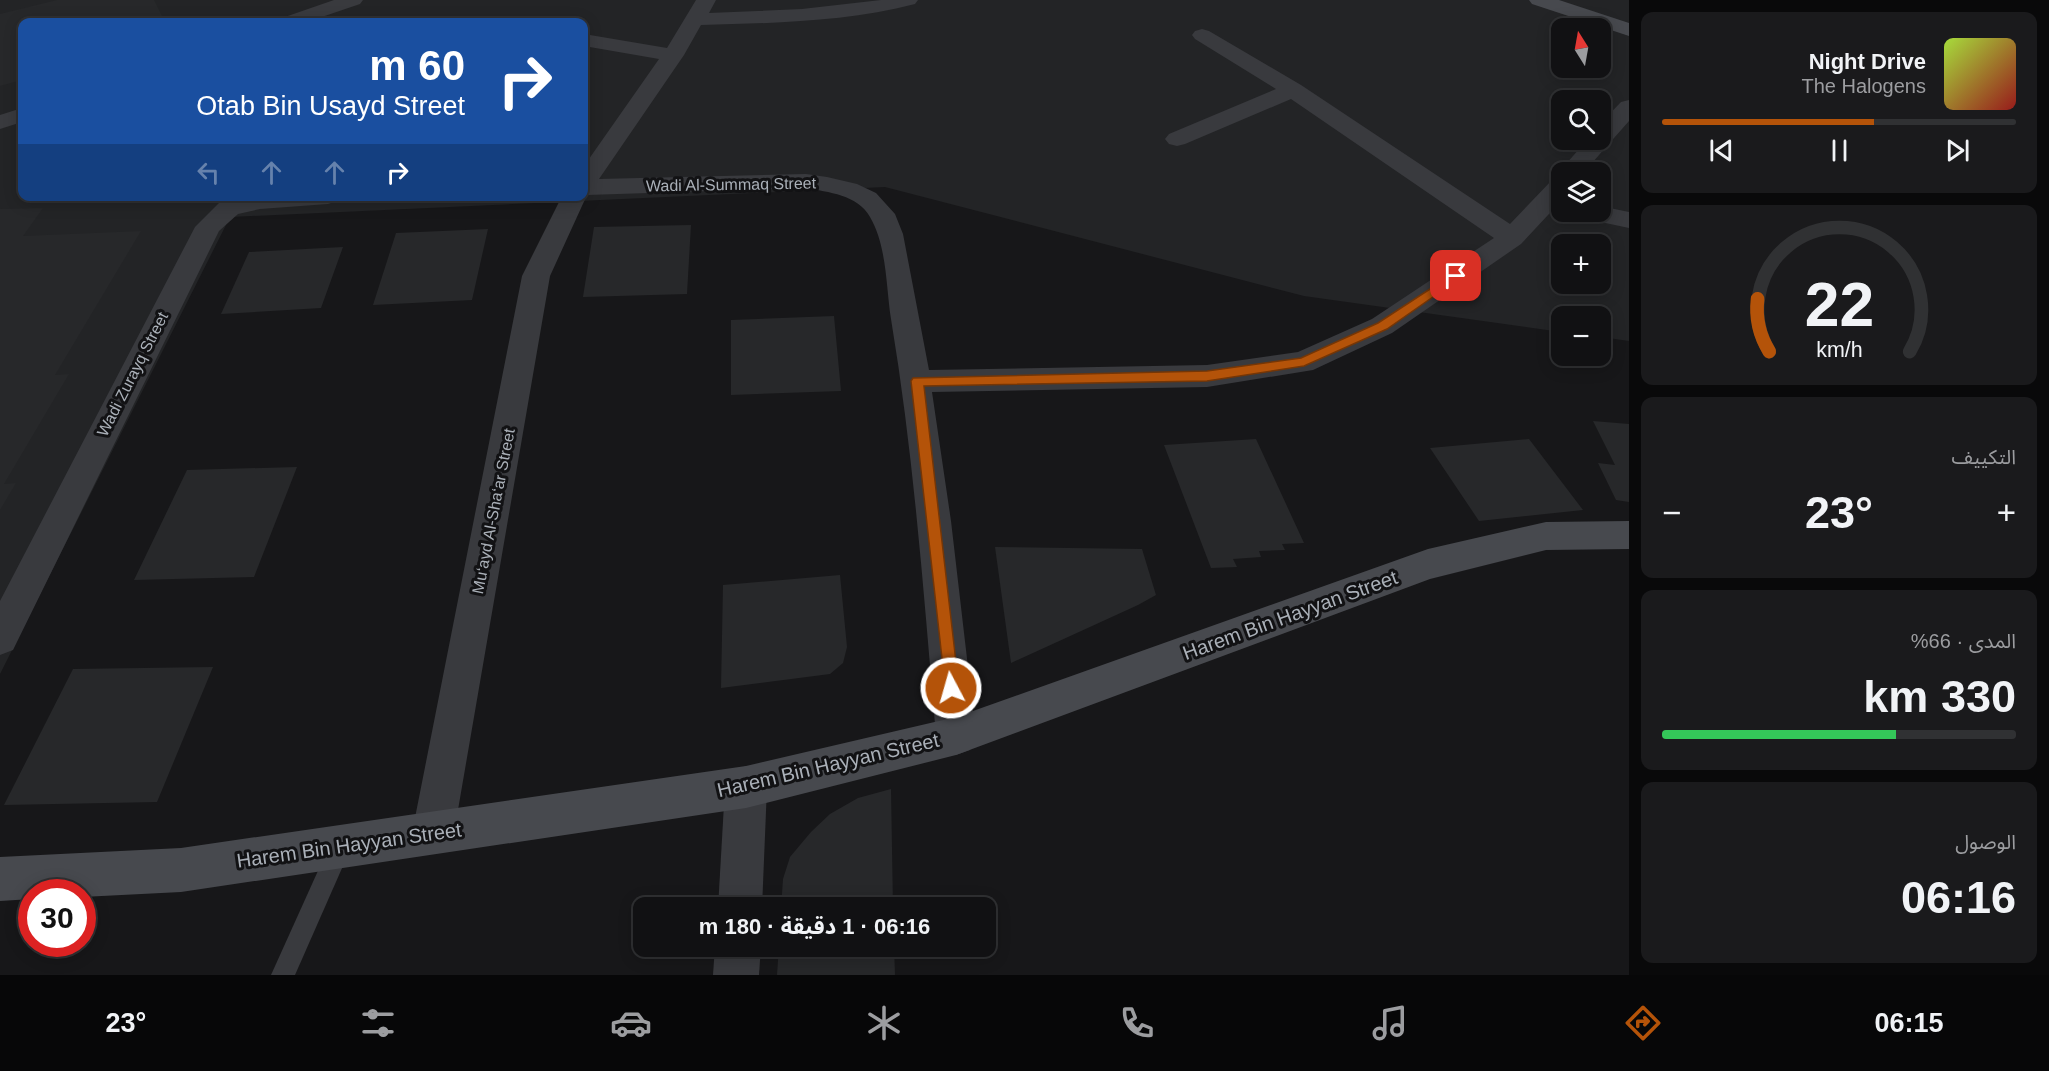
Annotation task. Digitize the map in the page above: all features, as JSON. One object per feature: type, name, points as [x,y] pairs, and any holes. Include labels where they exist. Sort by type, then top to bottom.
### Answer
[{"type":"street","points":[[301,18],[353,0]]},
{"type":"street","points":[[588,179],[701,10],[830,14],[869,10],[908,0]]},
{"type":"street","points":[[1539,0],[1629,30]]},
{"type":"street","points":[[1202,35],[1293,90],[1512,238]]},
{"type":"street","points":[[588,41],[673,55]]},
{"type":"street","points":[[1177,140],[1293,90]]},
{"type":"street","points":[[1611,127],[1629,107]]},
{"type":"street","points":[[0,122],[18,116]]},
{"type":"street","points":[[1580,162],[1590,150]]},
{"type":"street","name":"Wadi Al-Summaq Street","points":[[588,185],[806,181],[841,186],[863,196],[882,214],[891,243],[917,381],[956,736]]},
{"type":"street","name":"Wadi Zurayq Street","points":[[0,638],[208,227],[230,208],[260,201]]},
{"type":"street","name":"Mu‘ayd Al-Sha‘ar Street","points":[[433,833],[536,276],[572,201]]},
{"type":"street","points":[[917,381],[1207,376],[1304,362],[1382,326],[1512,238],[1551,203]]},
{"type":"street","points":[[1611,216],[1629,220]]},
{"type":"street","name":"Harem Bin Hayyan Street","points":[[0,879],[181,870],[746,787],[956,736],[1428,564],[1546,536],[1629,535]]},
{"type":"street","points":[[741,897],[746,787]]},
{"type":"street","points":[[736,975],[737,957]]},
{"type":"lane","points":[[283,975],[341,846]]},
{"type":"shaded area","points":[[0,0],[1629,0],[1629,341],[1611,338],[1611,306],[1551,306],[1551,331],[1304,296],[885,187],[588,201],[588,18],[18,18],[18,201],[579,201],[230,217],[0,674]]},
{"type":"building","points":[[57,0],[154,0],[163,18],[18,18],[18,81],[0,86],[0,14]]},
{"type":"building","points":[[43,208],[23,236],[141,231],[55,375],[69,374],[4,484],[16,483],[0,510],[0,209]]},
{"type":"building","points":[[691,225],[687,294],[583,297],[594,227]]},
{"type":"building","points":[[488,229],[472,300],[373,305],[396,233]]},
{"type":"building","points":[[343,247],[321,308],[221,314],[249,252]]},
{"type":"building","points":[[834,316],[841,391],[731,395],[731,320]]},
{"type":"building","points":[[1593,421],[1629,424],[1629,502],[1616,500],[1598,463],[1615,465]]},
{"type":"building","points":[[1256,439],[1304,543],[1282,544],[1285,550],[1259,551],[1261,557],[1233,559],[1237,567],[1211,568],[1164,445]]},
{"type":"building","points":[[1529,439],[1583,510],[1479,521],[1430,448]]},
{"type":"building","points":[[297,467],[254,577],[134,580],[187,470]]},
{"type":"building","points":[[995,547],[1142,549],[1156,595],[1011,663]]},
{"type":"building","points":[[840,575],[847,647],[843,663],[830,674],[721,688],[723,585]]},
{"type":"building","points":[[213,667],[157,802],[4,805],[73,669]]},
{"type":"building","points":[[891,789],[893,897],[782,897],[783,879],[790,857],[830,814],[858,798]]},
{"type":"building","points":[[778,957],[894,957],[895,975],[777,975]]},
{"type":"route","points":[[951,688],[917,381],[1088,380],[1207,376],[1304,362],[1382,326],[1456,276]]}]
